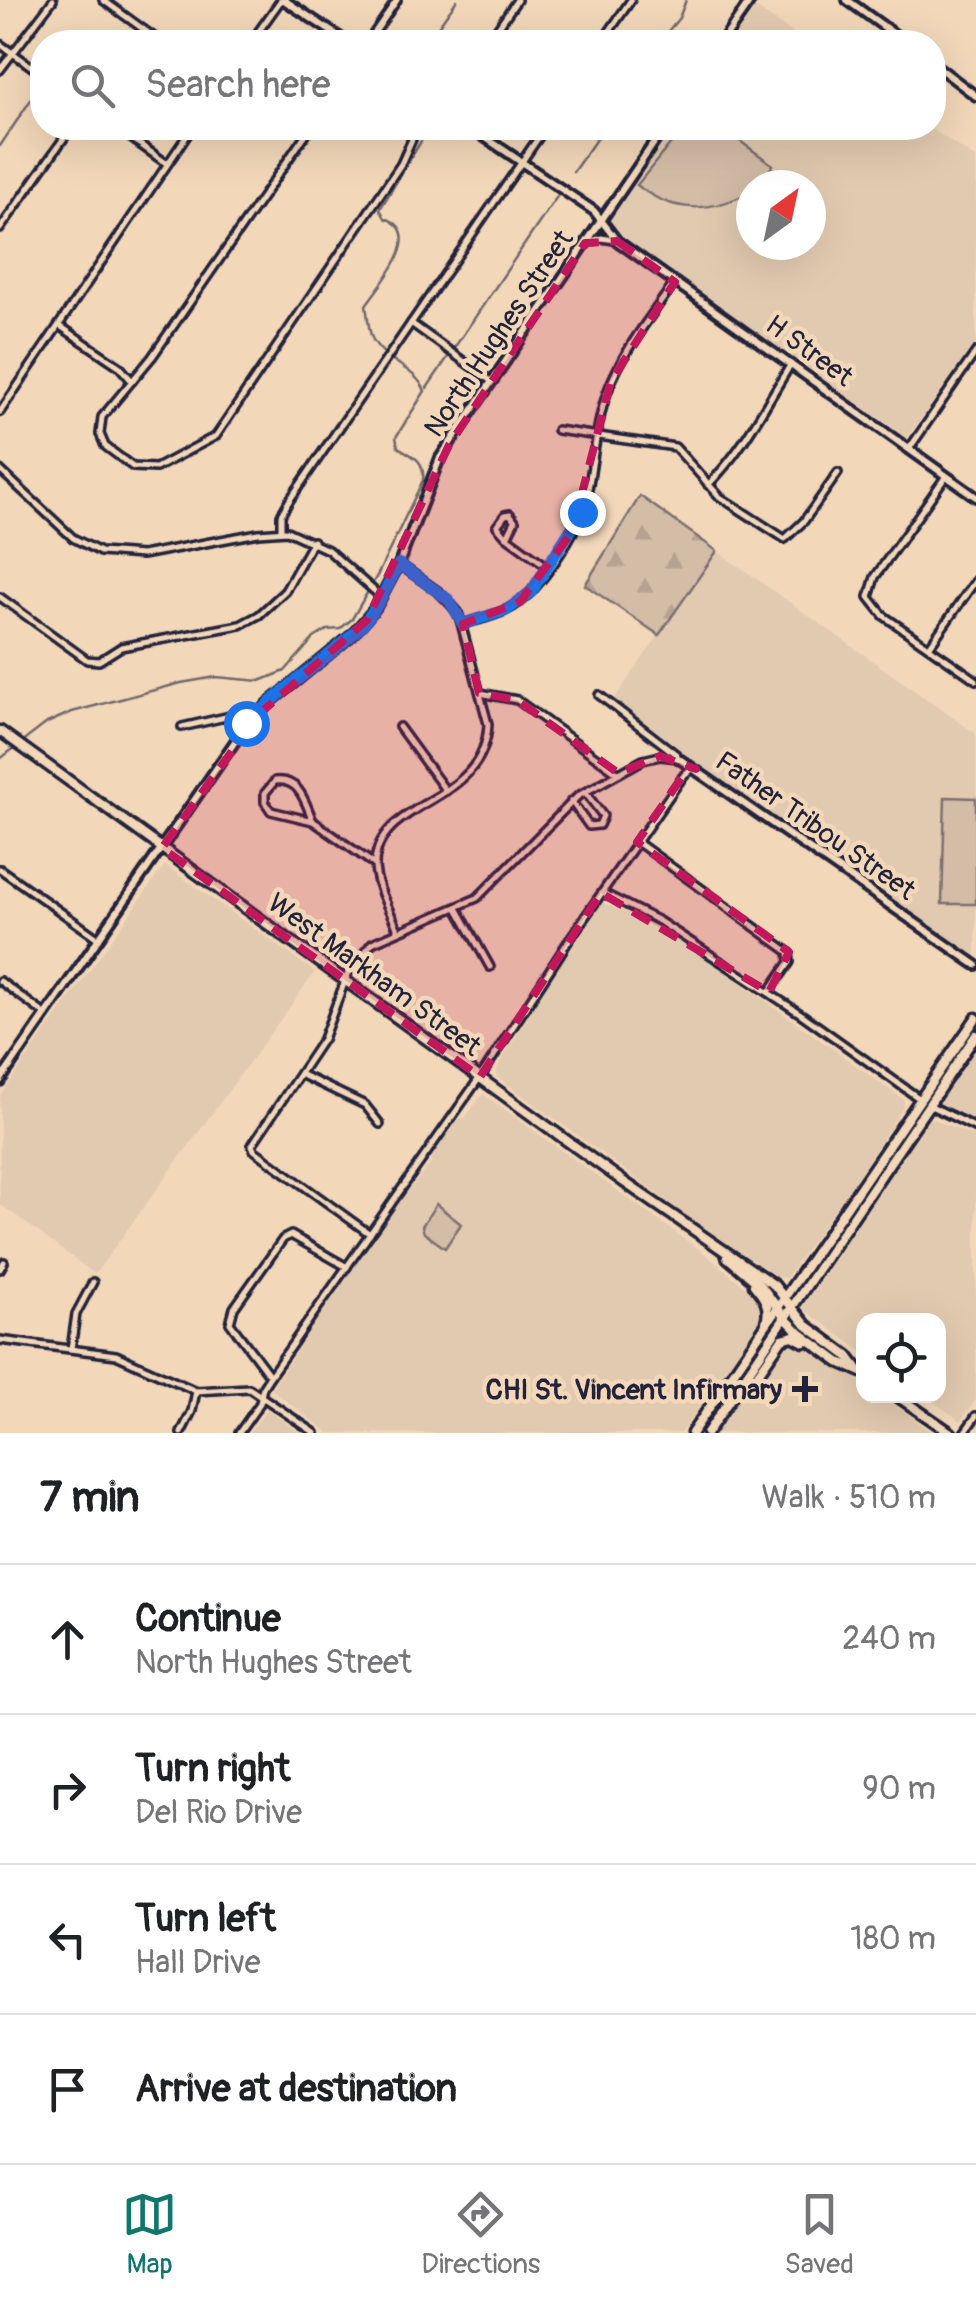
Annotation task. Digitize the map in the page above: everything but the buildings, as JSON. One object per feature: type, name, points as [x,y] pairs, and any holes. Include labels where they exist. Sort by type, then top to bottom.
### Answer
[{"type":"main road","name":"West Markham Street","points":[[0,730],[724,1253],[774,1285],[806,1325],[856,1365]]},
{"type":"main road","points":[[707,1433],[976,1018]]},
{"type":"main road","points":[[692,1433],[924,1102],[976,1035]]},
{"type":"main road","name":"West Markham Street","points":[[724,1253],[762,1287],[801,1334],[840,1362],[856,1368]]},
{"type":"main road","points":[[747,1275],[766,1300],[769,1311],[761,1335]]},
{"type":"main road","points":[[738,1388],[757,1374],[782,1339],[788,1337],[798,1338],[840,1362]]},
{"type":"main road","points":[[907,1403],[952,1433]]},
{"type":"street","points":[[31,30],[53,0]]},
{"type":"street","points":[[103,0],[144,30]]},
{"type":"street","points":[[260,30],[282,0],[328,30]]},
{"type":"street","points":[[376,30],[397,0]]},
{"type":"street","points":[[497,30],[518,0]]},
{"type":"street","points":[[610,30],[631,0]]},
{"type":"street","points":[[730,30],[751,0]]},
{"type":"street","points":[[847,0],[861,3],[892,30]]},
{"type":"street","points":[[0,70],[30,32]]},
{"type":"street","points":[[0,44],[30,65]]},
{"type":"street","points":[[946,73],[976,96]]},
{"type":"street","points":[[0,229],[63,140]]},
{"type":"street","points":[[134,140],[166,163]]},
{"type":"street","points":[[0,412],[183,140]]},
{"type":"street","points":[[302,140],[132,382],[104,413],[100,424],[103,442],[119,458],[139,469],[151,469],[212,440],[401,164],[412,140]]},
{"type":"street","name":"H Street","points":[[488,140],[601,219],[617,241],[976,496]]},
{"type":"street","points":[[281,530],[283,510],[537,140]]},
{"type":"street","name":"North Hughes Street","points":[[0,1081],[249,725],[268,704],[360,627],[381,598],[399,564],[440,458],[656,140]]},
{"type":"street","points":[[585,243],[601,238],[617,241]]},
{"type":"street","points":[[463,624],[515,605],[535,588],[582,512],[611,381],[675,282]]},
{"type":"street","points":[[410,323],[492,381]]},
{"type":"street","points":[[59,326],[119,366],[132,382]]},
{"type":"street","points":[[909,448],[976,352]]},
{"type":"street","points":[[708,485],[749,436],[791,364]]},
{"type":"street","points":[[557,430],[676,447],[720,497],[785,539],[804,521],[838,473]]},
{"type":"street","points":[[0,470],[73,538],[110,554],[142,555],[281,530],[328,550],[381,598]]},
{"type":"street","points":[[946,476],[875,576],[869,591],[878,610],[976,680]]},
{"type":"street","points":[[507,537],[548,567]]},
{"type":"street","points":[[0,597],[87,660],[99,661],[121,648],[240,624],[260,616],[285,592],[313,541]]},
{"type":"street","points":[[398,930],[375,866],[378,848],[392,826],[467,775],[483,752],[488,724],[463,624],[449,600],[399,564]]},
{"type":"street","points":[[929,647],[976,580]]},
{"type":"street","points":[[479,693],[517,700],[618,772]]},
{"type":"street","points":[[599,695],[668,746],[678,758]]},
{"type":"street","points":[[182,727],[230,716],[249,725]]},
{"type":"street","points":[[399,727],[446,791]]},
{"type":"street","points":[[370,1234],[252,1147],[259,1130],[328,1031],[344,980],[372,943],[458,908],[485,892],[571,801],[618,772],[652,757],[678,758]]},
{"type":"street","name":"Father Tribou Street","points":[[678,758],[976,966]]},
{"type":"street","points":[[238,1433],[260,1402],[270,1376],[480,1077],[636,842],[688,770],[696,769]]},
{"type":"street","points":[[313,821],[293,784],[279,780],[268,787],[264,798],[271,812],[313,821],[375,866]]},
{"type":"street","points":[[571,801],[585,821],[592,827],[599,826],[603,820],[585,792]]},
{"type":"street","points":[[636,842],[789,952],[792,959],[768,992]]},
{"type":"street","points":[[0,868],[98,940]]},
{"type":"street","points":[[602,892],[659,921],[924,1102],[976,1128]]},
{"type":"street","points":[[458,908],[490,967]]},
{"type":"street","points":[[0,981],[46,1015]]},
{"type":"street","points":[[300,1074],[364,1105],[380,1124]]},
{"type":"street","points":[[270,1376],[230,1322],[234,1308],[283,1239],[291,1235],[347,1266]]},
{"type":"street","points":[[71,1348],[76,1314],[93,1282]]},
{"type":"street","points":[[0,1340],[127,1358],[196,1391],[239,1387],[262,1394],[315,1433]]},
{"type":"street","points":[[181,1433],[192,1412],[196,1391]]},
{"type":"street","points":[[964,1433],[976,1416]]},
{"type":"highlighted area","points":[[617,241],[675,282],[611,381],[572,532],[520,602],[463,624],[479,693],[517,700],[618,773],[660,756],[696,769],[689,767],[637,842],[789,952],[769,992],[601,893],[480,1077],[162,848],[258,715],[367,620],[449,445],[585,243]]},
{"type":"shaded area","points":[[754,7],[788,30],[738,30]]},
{"type":"shaded area","points":[[946,139],[976,159],[976,343],[907,438],[627,240],[610,224],[610,217],[663,140]]},
{"type":"shaded area","points":[[717,551],[976,734],[976,965],[611,704]]},
{"type":"shaded area","points":[[165,865],[315,972],[95,1274],[0,1204],[0,1096]]},
{"type":"shaded area","points":[[601,902],[655,924],[689,946],[904,1100],[859,1175],[786,1278],[778,1277],[700,1225],[496,1076],[497,1068],[553,974]]},
{"type":"shaded area","points":[[976,1043],[976,1121],[940,1106],[937,1100]]},
{"type":"shaded area","points":[[483,1094],[705,1254],[763,1306],[762,1318],[680,1433],[329,1433],[271,1389],[379,1227],[432,1162],[431,1157],[457,1119],[465,1118]]},
{"type":"shaded area","points":[[929,1117],[976,1137],[976,1400],[961,1421],[935,1403],[946,1403],[946,1313],[856,1313],[856,1347],[803,1306]]},
{"type":"shaded area","name":"CHI St. Vincent Infirmary","points":[[789,1339],[799,1342],[856,1378],[856,1403],[892,1403],[933,1433],[714,1433],[781,1343]]},
{"type":"shaded area","points":[[267,1409],[300,1433],[249,1433]]},
{"type":"green space","points":[[673,140],[739,140],[773,165],[770,170],[736,170],[736,198],[722,203],[693,207],[650,194],[637,185]]},
{"type":"green space","points":[[640,496],[717,551],[659,635],[585,585]]},
{"type":"green space","points":[[945,797],[976,798],[976,904],[942,904]]},
{"type":"green space","points":[[436,1204],[461,1224],[445,1248],[424,1233],[422,1226]]},
{"type":"waterway","points":[[436,30],[457,0]]},
{"type":"waterway","points":[[669,30],[686,0]]},
{"type":"waterway","points":[[0,146],[30,101]]},
{"type":"waterway","points":[[0,759],[47,723],[72,712],[216,677],[260,681],[285,671],[314,638],[327,630],[340,629],[352,619],[423,480],[420,463],[398,447],[396,437],[425,391],[414,376],[377,346],[366,305],[390,272],[402,246],[397,225],[385,218],[380,209],[422,140]]},
{"type":"waterway","points":[[573,172],[596,140]]},
{"type":"waterway","points":[[427,388],[558,195]]},
{"type":"place","name":"CHI St. Vincent Infirmary","points":[[805,1389]]},
{"type":"route","points":[[246,723],[249,725],[268,704],[360,627],[399,564],[449,600],[463,624],[507,610],[531,592],[582,512]]}]
